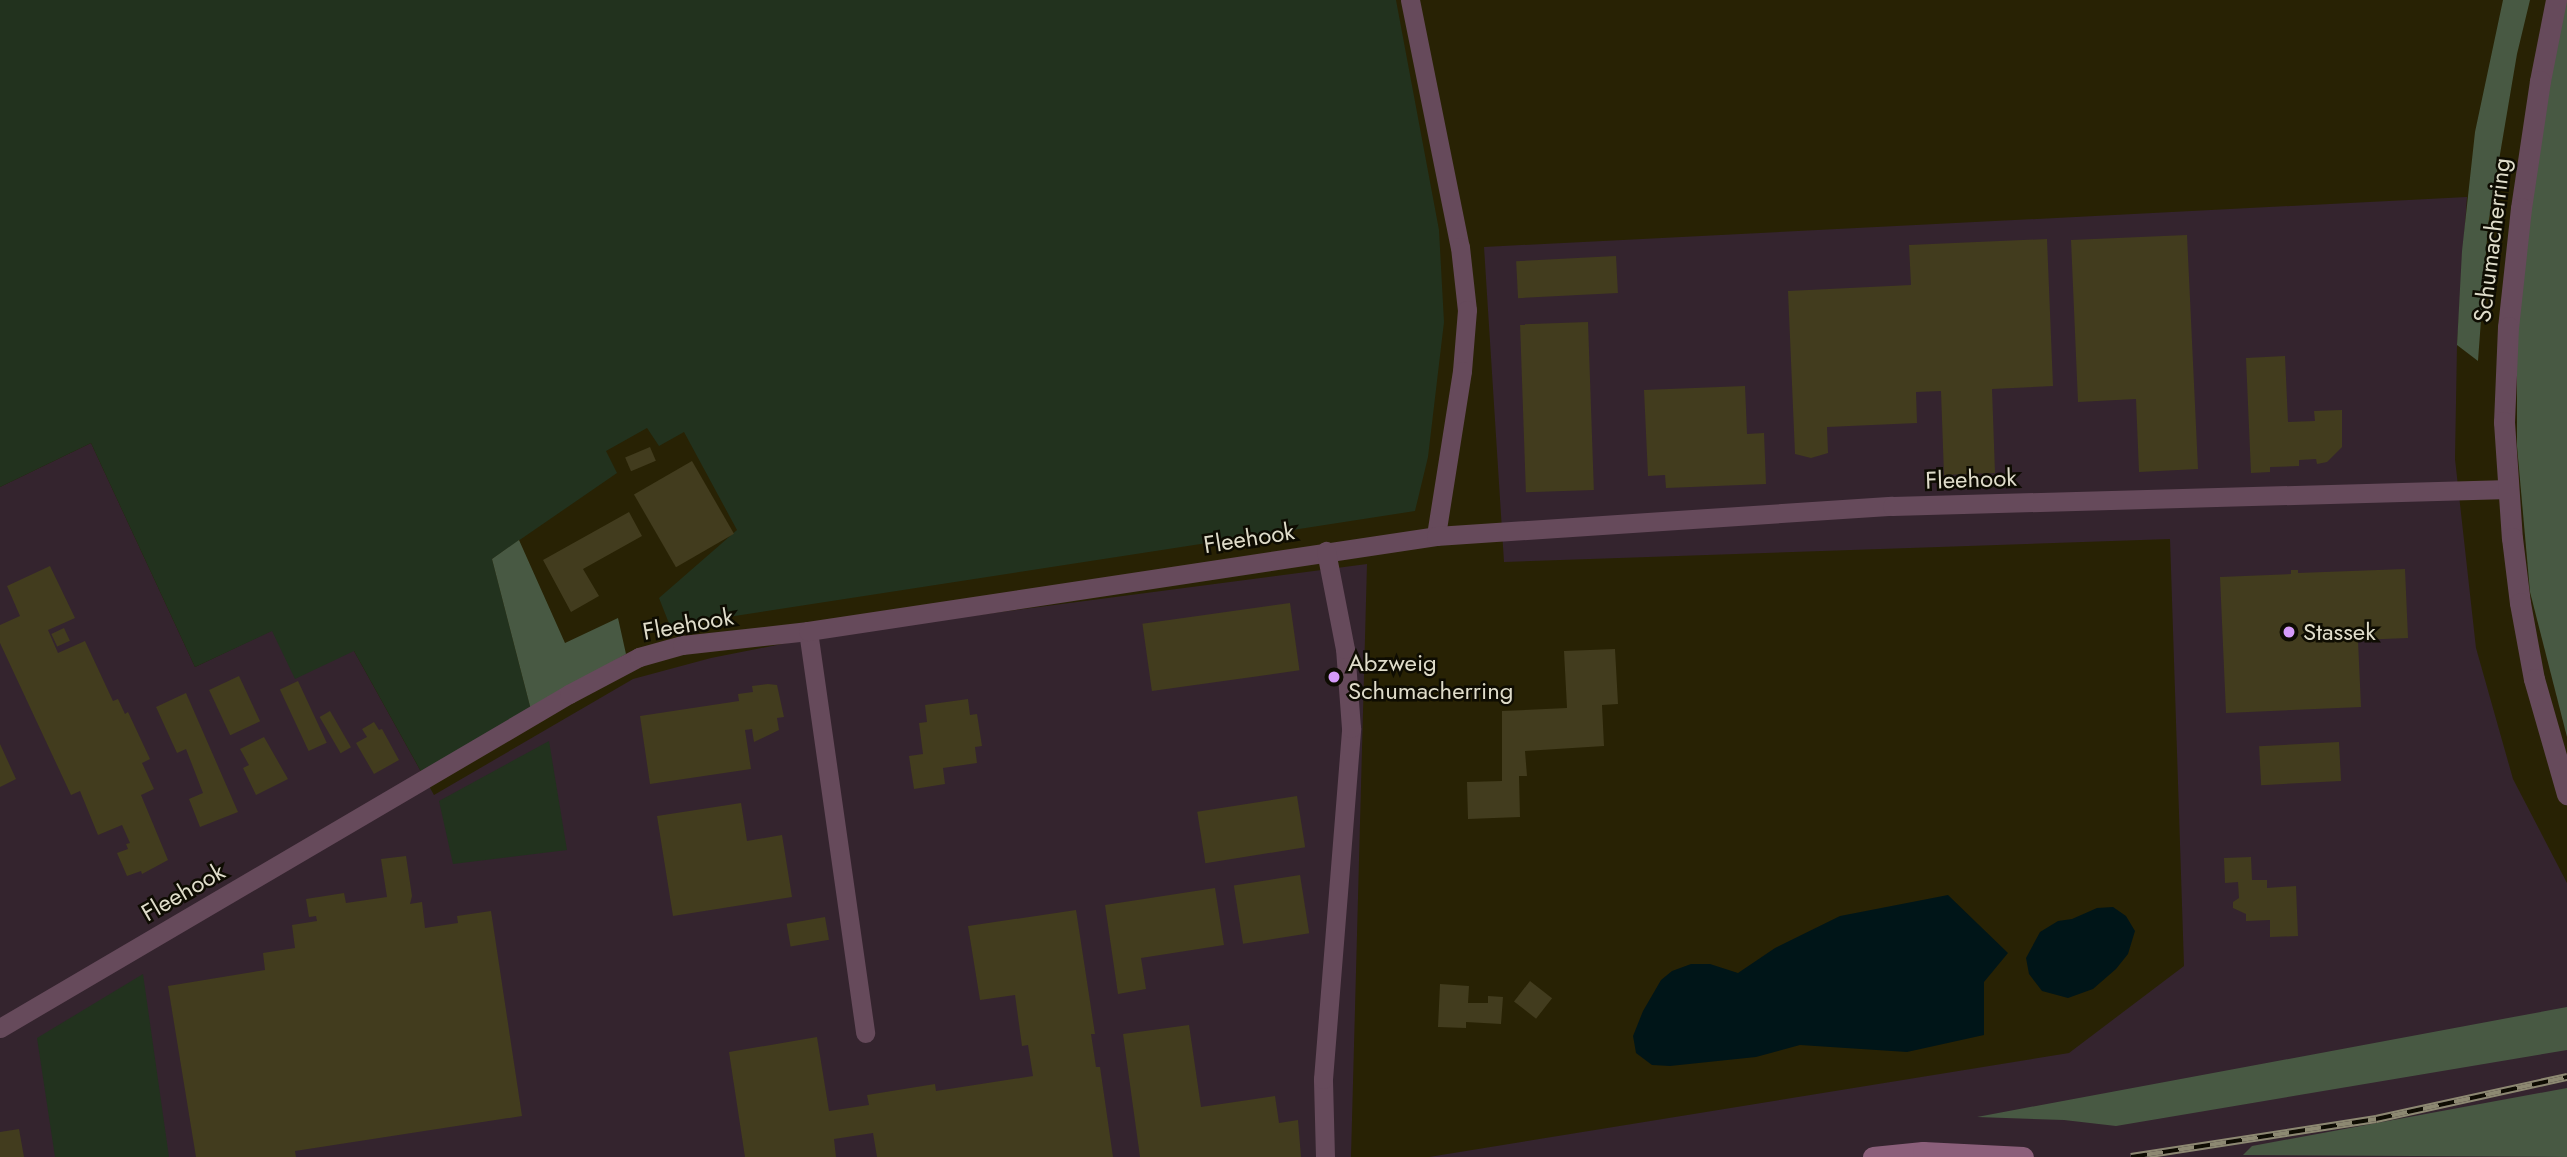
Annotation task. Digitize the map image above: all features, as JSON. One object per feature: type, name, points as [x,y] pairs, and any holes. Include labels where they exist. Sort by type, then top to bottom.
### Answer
[{"type":"main road","points":[[1873,1157],[1923,1152],[2023,1157]]},
{"type":"street","points":[[1410,0],[1460,247],[1467,310],[1462,372],[1436,536]]},
{"type":"street","name":"Schumacherring","points":[[2556,0],[2522,195],[2508,327],[2504,422],[2512,538],[2532,666],[2567,794]]},
{"type":"street","name":"Fleehook","points":[[0,1028],[559,700],[639,657],[682,645],[808,631],[1436,536],[1892,506],[2509,489]]},
{"type":"street","points":[[1325,1157],[1323,1079],[1351,728],[1346,649],[1326,551]]},
{"type":"street","points":[[808,631],[865,1033]]},
{"type":"shaded area","points":[[2467,197],[2457,345],[2455,459],[2476,648],[2513,779],[2567,883],[2567,1157],[1429,1157],[2069,1053],[2184,966],[2170,539],[1504,562],[1484,247]]},
{"type":"shaded area","points":[[91,443],[195,667],[273,630],[354,651],[434,795],[633,679],[711,658],[832,634],[1367,564],[1351,1157],[0,1157],[0,487]]},
{"type":"shaded area","points":[[1948,895],[2008,953],[1984,982],[1984,1035],[1907,1052],[1800,1045],[1756,1057],[1670,1066],[1652,1065],[1636,1053],[1633,1036],[1643,1011],[1661,980],[1672,971],[1691,964],[1710,964],[1738,973],[1775,948],[1840,916]]},
{"type":"shaded area","points":[[2113,907],[2126,916],[2135,931],[2128,954],[2116,969],[2093,989],[2068,998],[2042,991],[2029,974],[2026,958],[2040,932],[2058,921],[2072,919],[2097,908]]},
{"type":"green space","points":[[0,0],[1396,0],[1439,230],[1444,322],[1428,457],[1415,511],[670,626],[659,598],[737,530],[684,432],[659,446],[647,428],[606,451],[617,473],[492,559],[531,710],[423,775],[354,651],[295,679],[272,631],[195,667],[91,443],[0,487]]},
{"type":"green space","points":[[2503,0],[2530,0],[2517,54],[2488,225],[2478,361],[2457,345],[2462,251],[2475,132]]},
{"type":"green space","points":[[2561,0],[2567,0],[2567,737],[2530,592],[2517,446],[2517,329],[2548,62]]},
{"type":"green space","points":[[519,540],[565,643],[618,618],[626,654],[531,710],[492,559]]},
{"type":"green space","points":[[549,741],[567,850],[453,864],[439,801]]},
{"type":"green space","points":[[143,974],[169,1157],[55,1157],[37,1038]]},
{"type":"green space","points":[[2567,1007],[2567,1050],[2116,1126],[2064,1120],[1977,1117]]},
{"type":"green space","points":[[2567,1088],[2567,1157],[2243,1155],[2252,1146]]},
{"type":"building","points":[[2187,235],[2198,469],[2139,472],[2136,399],[2078,402],[2071,240]]},
{"type":"building","points":[[2047,239],[2053,386],[1992,389],[1995,473],[1944,475],[1941,391],[1916,392],[1917,423],[1827,427],[1828,453],[1811,458],[1795,454],[1788,291],[1911,285],[1909,245]]},
{"type":"building","points":[[1616,256],[1618,293],[1518,298],[1516,261]]},
{"type":"building","points":[[1588,322],[1594,490],[1526,492],[1520,324]]},
{"type":"building","points":[[2285,356],[2288,422],[2315,421],[2314,411],[2342,410],[2342,447],[2327,462],[2317,464],[2316,459],[2299,460],[2299,466],[2270,467],[2270,472],[2251,473],[2246,358]]},
{"type":"building","points":[[1745,386],[1747,434],[1764,433],[1766,484],[1666,488],[1665,475],[1648,476],[1644,390]]},
{"type":"building","points":[[650,447],[656,461],[631,471],[625,458]]},
{"type":"building","points":[[692,461],[734,534],[676,567],[634,495]]},
{"type":"building","points":[[629,512],[642,536],[583,569],[599,596],[571,612],[543,560]]},
{"type":"building","points":[[50,566],[75,618],[48,630],[58,653],[85,641],[113,701],[118,699],[125,714],[128,712],[150,759],[142,763],[154,789],[141,795],[168,860],[142,874],[141,871],[127,876],[117,853],[128,849],[126,844],[130,843],[122,825],[98,835],[80,791],[71,795],[0,643],[0,625],[20,616],[7,586]]},
{"type":"building","points":[[2405,569],[2408,638],[2358,640],[2361,707],[2226,713],[2220,577],[2291,574],[2291,570],[2298,570],[2298,573]]},
{"type":"building","points":[[1290,603],[1299,670],[1152,691],[1142,624]]},
{"type":"building","points":[[64,628],[70,641],[57,647],[51,634]]},
{"type":"building","points":[[1615,649],[1618,704],[1602,705],[1604,746],[1525,751],[1527,776],[1519,776],[1520,817],[1468,819],[1467,782],[1502,781],[1502,711],[1567,708],[1564,651]]},
{"type":"building","points":[[239,676],[260,721],[230,735],[209,690]]},
{"type":"building","points":[[298,681],[327,743],[309,751],[280,689]]},
{"type":"building","points":[[777,685],[784,717],[777,718],[779,730],[754,742],[752,729],[745,730],[751,769],[650,784],[640,716],[739,701],[738,694],[753,692],[752,686]]},
{"type":"building","points":[[186,693],[238,812],[200,827],[189,799],[203,793],[186,749],[177,753],[156,707]]},
{"type":"building","points":[[968,699],[970,715],[977,714],[982,746],[975,747],[977,763],[943,768],[945,784],[914,789],[909,756],[923,754],[919,723],[927,722],[925,705]]},
{"type":"building","points":[[330,711],[351,747],[341,753],[320,717]]},
{"type":"building","points":[[374,722],[379,730],[382,729],[399,760],[374,774],[356,743],[367,737],[362,729]]},
{"type":"building","points":[[264,737],[288,779],[256,795],[243,768],[249,765],[240,749]]},
{"type":"building","points":[[2339,742],[2341,781],[2261,785],[2259,746]]},
{"type":"building","points":[[0,744],[16,779],[0,787]]},
{"type":"building","points":[[1297,796],[1305,847],[1205,863],[1197,812]]},
{"type":"building","points":[[741,803],[747,841],[782,835],[792,897],[673,916],[657,816]]},
{"type":"building","points":[[406,856],[412,896],[410,904],[422,902],[425,928],[458,923],[457,916],[491,911],[522,1116],[295,1151],[296,1157],[196,1157],[168,986],[265,970],[263,953],[295,948],[292,925],[317,921],[316,916],[309,917],[306,899],[344,893],[346,903],[387,897],[381,859]]},
{"type":"building","points":[[2251,857],[2252,880],[2267,880],[2267,888],[2296,886],[2298,936],[2270,937],[2270,920],[2246,921],[2246,914],[2233,908],[2233,902],[2239,898],[2238,882],[2225,883],[2224,858]]},
{"type":"building","points":[[1300,875],[1309,933],[1243,944],[1234,885]]},
{"type":"building","points":[[1215,888],[1224,945],[1141,958],[1146,989],[1118,994],[1105,905]]},
{"type":"building","points":[[1076,910],[1095,1034],[1091,1034],[1096,1067],[1100,1067],[1113,1157],[877,1157],[873,1133],[834,1139],[836,1157],[745,1157],[729,1052],[817,1037],[829,1111],[869,1105],[867,1095],[935,1084],[936,1091],[1033,1076],[1028,1045],[1022,1046],[1015,995],[980,1000],[968,926]]},
{"type":"building","points":[[825,917],[829,940],[791,946],[787,924]]},
{"type":"building","points":[[1530,981],[1552,998],[1536,1019],[1514,1001]]},
{"type":"building","points":[[1440,984],[1469,986],[1468,1003],[1488,1003],[1488,996],[1503,997],[1501,1024],[1466,1022],[1466,1028],[1438,1027]]},
{"type":"building","points":[[1189,1025],[1201,1107],[1275,1096],[1279,1123],[1298,1120],[1301,1157],[1140,1157],[1123,1034]]},
{"type":"building","points":[[19,1129],[24,1157],[0,1157],[0,1132]]},
{"type":"railway","points":[[2131,1157],[2376,1119],[2567,1077]]},
{"type":"place","name":"Stassek","points":[[2289,632]]},
{"type":"place","name":"Abzweig Schumacherring","points":[[1334,677]]}]
